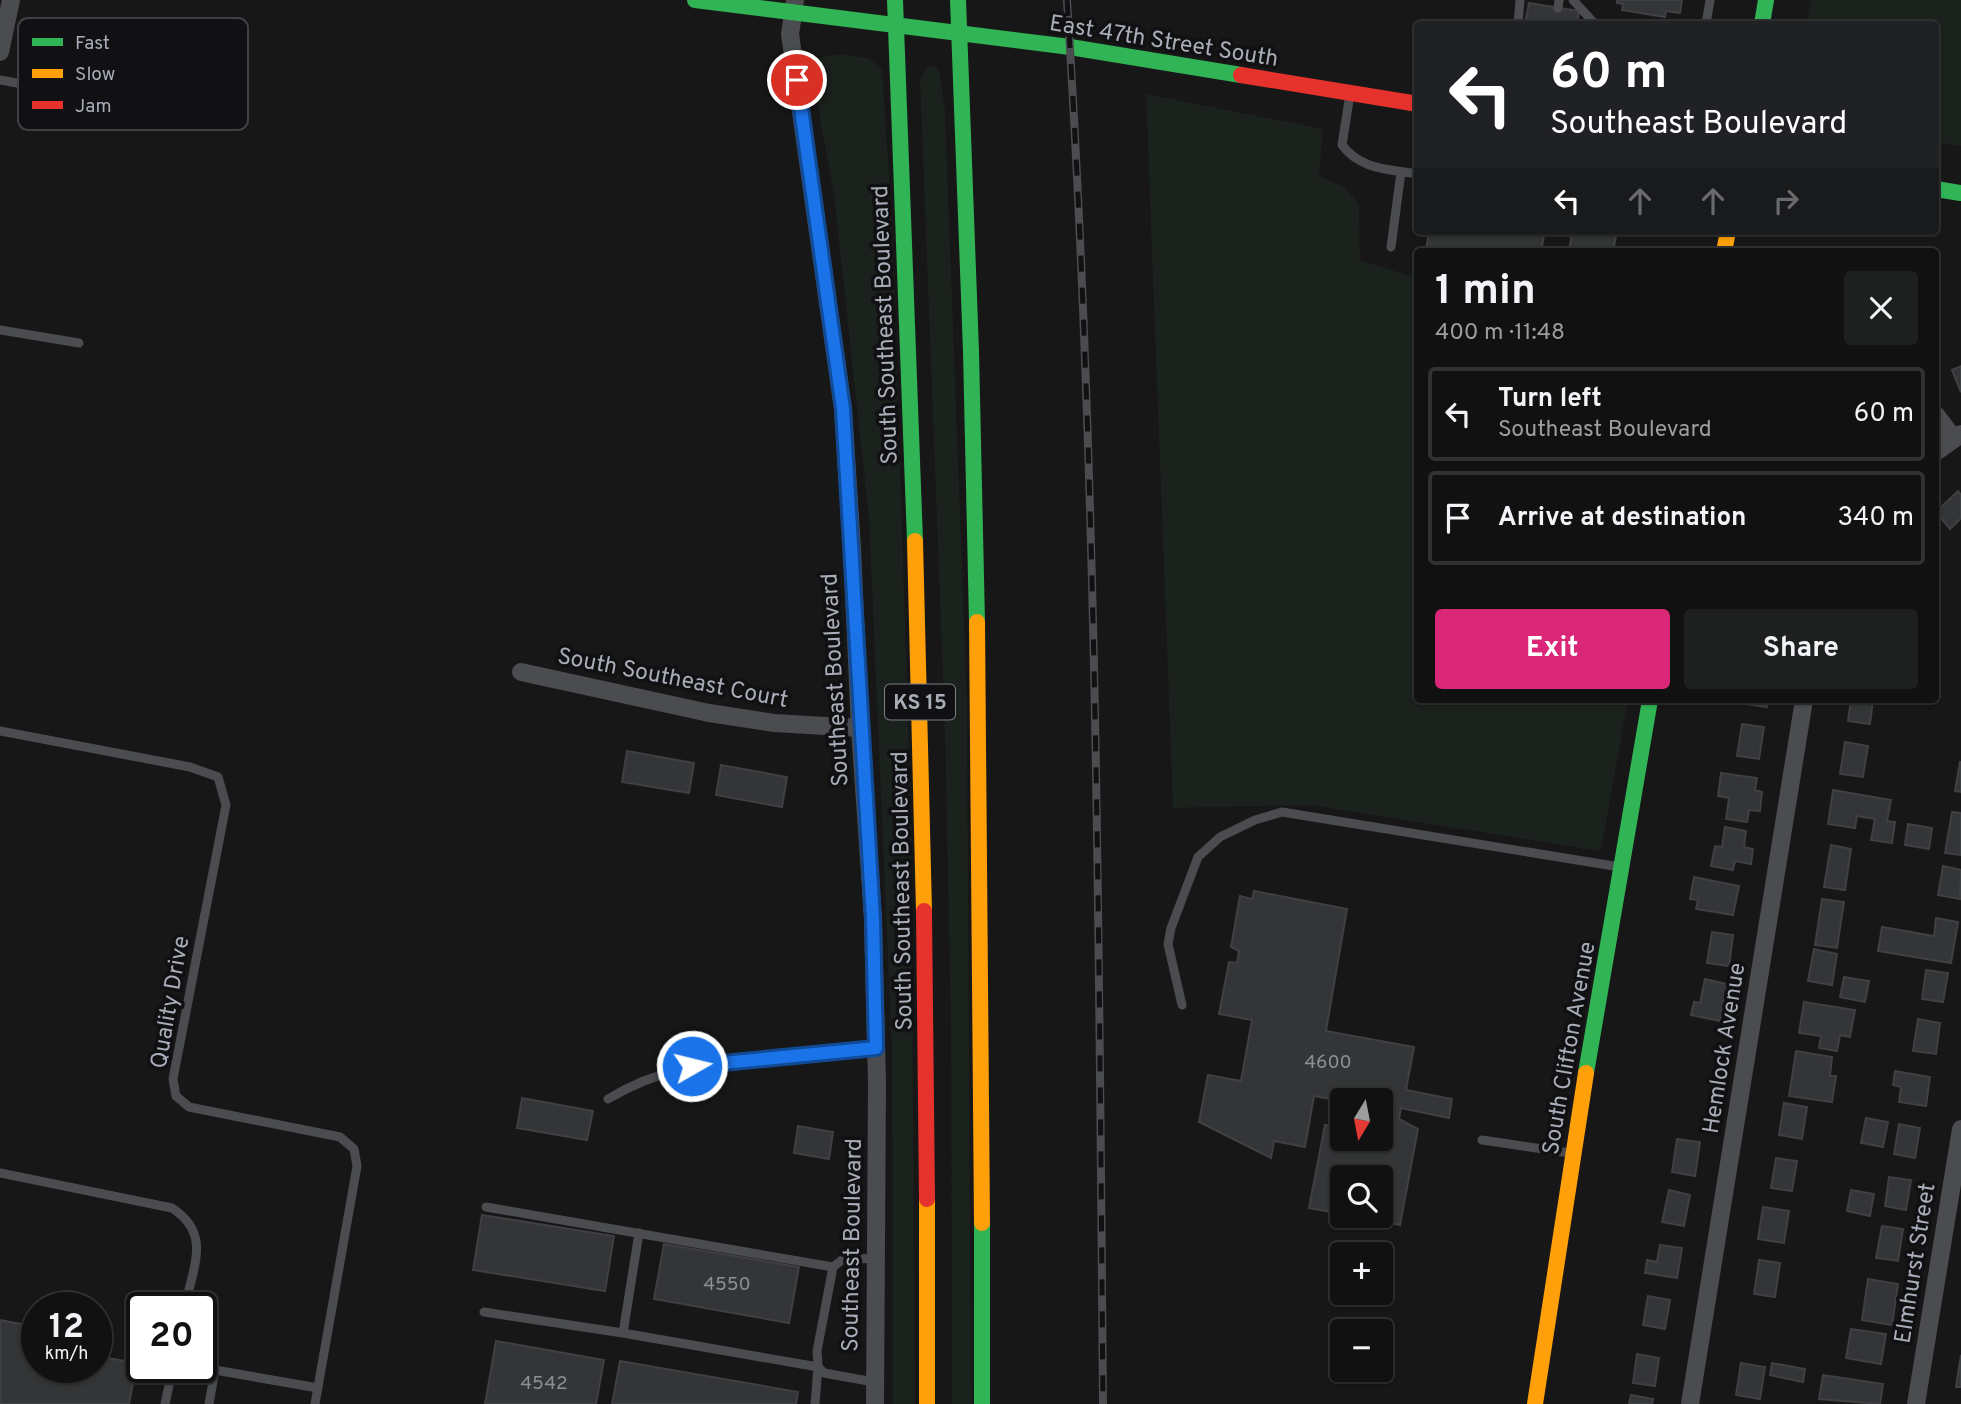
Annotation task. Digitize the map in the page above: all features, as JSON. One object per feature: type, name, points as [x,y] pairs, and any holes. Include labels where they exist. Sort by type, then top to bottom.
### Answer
[{"type":"main road","name":"East 47th Street South","points":[[695,0],[795,7],[895,27],[1070,47],[1414,103]]},
{"type":"main road","name":"South Southeast Boulevard","points":[[895,0],[920,670],[927,1134],[927,1404]]},
{"type":"main road","name":"KS 15","points":[[958,0],[975,421],[981,688],[982,1404]]},
{"type":"main road","points":[[1762,21],[1766,0]]},
{"type":"main road","points":[[1939,189],[1961,193]]},
{"type":"main road","name":"South Clifton Avenue","points":[[1535,1404],[1572,1154],[1650,703]]},
{"type":"street","points":[[0,52],[10,0]]},
{"type":"street","name":"Southeast Boulevard","points":[[795,7],[790,34],[843,409],[873,919],[876,1048],[875,1404]]},
{"type":"street","points":[[1939,418],[1958,436],[1939,450]]},
{"type":"street","name":"South Southeast Court","points":[[520,672],[709,713],[774,723],[860,729]]},
{"type":"street","name":"Hemlock Avenue","points":[[1690,1404],[1804,703]]},
{"type":"street","name":"Elmhurst Street","points":[[1916,1404],[1961,1129]]},
{"type":"lane","points":[[1518,21],[1520,0]]},
{"type":"lane","points":[[1573,0],[1592,21]]},
{"type":"lane","points":[[1706,21],[1710,0]]},
{"type":"lane","points":[[0,80],[18,83]]},
{"type":"lane","points":[[1350,93],[1342,145],[1363,165],[1414,174]]},
{"type":"lane","points":[[1391,247],[1401,172]]},
{"type":"lane","points":[[0,330],[79,344]]},
{"type":"lane","name":"Quality Drive","points":[[0,731],[190,767],[218,777],[226,805],[173,1079],[176,1096],[189,1107],[340,1137],[354,1149],[358,1166],[315,1404]]},
{"type":"lane","points":[[1182,1005],[1169,957],[1171,928],[1198,857],[1220,837],[1255,820],[1282,812],[1622,868]]},
{"type":"lane","points":[[608,1099],[630,1085],[677,1068],[731,1060],[763,1060],[876,1048]]},
{"type":"lane","points":[[1482,1140],[1572,1154]]},
{"type":"lane","points":[[0,1173],[172,1208],[186,1217],[195,1228],[197,1244],[188,1292]]},
{"type":"lane","points":[[486,1207],[833,1267]]},
{"type":"lane","points":[[623,1333],[639,1233]]},
{"type":"lane","points":[[815,1404],[817,1351],[833,1267],[842,1260],[876,1258]]},
{"type":"lane","points":[[484,1312],[818,1367],[824,1373],[838,1377],[874,1382]]},
{"type":"lane","points":[[209,1404],[215,1370],[318,1388]]},
{"type":"lane","points":[[166,1404],[170,1383]]},
{"type":"shaded area","points":[[1811,0],[1961,0],[1961,146],[1939,142],[1939,21],[1807,21]]},
{"type":"shaded area","points":[[842,54],[868,58],[882,69],[892,221],[911,806],[915,1404],[893,1404],[892,1052],[869,519],[834,195],[814,86],[815,71],[822,57]]},
{"type":"shaded area","points":[[935,66],[940,74],[945,110],[967,701],[971,1404],[952,1404],[951,1027],[945,733],[920,79],[926,68]]},
{"type":"shaded area","points":[[1146,94],[1323,129],[1319,176],[1344,187],[1359,203],[1360,260],[1414,277],[1414,703],[1627,703],[1601,851],[1310,805],[1173,808]]},
{"type":"building","points":[[1617,0],[1682,0],[1680,13],[1666,11],[1665,17],[1622,10],[1623,4],[1617,3]]},
{"type":"building","points":[[1529,3],[1579,11],[1577,21],[1526,21]]},
{"type":"building","points":[[1428,235],[1544,235],[1542,248],[1427,248]]},
{"type":"building","points":[[1571,235],[1616,235],[1614,248],[1570,248]]},
{"type":"building","points":[[1961,366],[1961,392],[1952,370]]},
{"type":"building","points":[[1958,491],[1961,495],[1961,518],[1950,529],[1939,516],[1939,509]]},
{"type":"building","points":[[1745,703],[1768,703],[1767,707]]},
{"type":"building","points":[[1851,703],[1873,703],[1870,724],[1848,721]]},
{"type":"building","points":[[1742,724],[1764,727],[1759,759],[1737,756]]},
{"type":"building","points":[[1845,742],[1868,746],[1863,777],[1840,774]]},
{"type":"building","points":[[627,751],[694,763],[689,793],[622,782]]},
{"type":"building","points":[[1961,762],[1961,792],[1955,791]]},
{"type":"building","points":[[721,765],[787,777],[782,807],[716,795]]},
{"type":"building","points":[[1721,773],[1757,778],[1755,790],[1762,792],[1760,811],[1749,810],[1747,822],[1726,819],[1729,798],[1718,796]]},
{"type":"building","points":[[1833,790],[1891,800],[1887,821],[1895,822],[1892,843],[1871,840],[1875,819],[1857,816],[1855,828],[1828,824]]},
{"type":"building","points":[[1952,812],[1961,813],[1961,855],[1945,853]]},
{"type":"building","points":[[1908,824],[1932,828],[1929,849],[1905,845]]},
{"type":"building","points":[[1725,827],[1746,831],[1744,847],[1753,849],[1751,864],[1735,861],[1733,870],[1711,866],[1715,846],[1722,847]]},
{"type":"building","points":[[1831,845],[1851,849],[1845,890],[1824,887]]},
{"type":"building","points":[[1943,866],[1961,870],[1960,899],[1938,895]]},
{"type":"building","points":[[1694,877],[1739,886],[1733,915],[1696,909],[1698,900],[1690,899]]},
{"type":"building","points":[[1254,891],[1347,909],[1326,1031],[1414,1047],[1406,1090],[1452,1099],[1449,1118],[1401,1108],[1399,1119],[1418,1129],[1400,1225],[1393,1224],[1393,1165],[1330,1165],[1330,1212],[1309,1208],[1325,1125],[1330,1126],[1330,1152],[1393,1152],[1393,1088],[1330,1088],[1330,1099],[1314,1096],[1305,1147],[1274,1141],[1271,1158],[1199,1122],[1208,1075],[1241,1081],[1252,1020],[1219,1014],[1229,962],[1237,963],[1239,951],[1231,947],[1240,896],[1252,899]]},
{"type":"building","points":[[1822,899],[1844,902],[1837,948],[1815,945]]},
{"type":"building","points":[[1936,918],[1958,922],[1951,963],[1878,951],[1882,927],[1934,936]]},
{"type":"building","points":[[1712,932],[1733,935],[1729,966],[1707,963]]},
{"type":"building","points":[[1814,949],[1837,954],[1832,985],[1808,981]]},
{"type":"building","points":[[1926,970],[1948,973],[1943,1002],[1922,999]]},
{"type":"building","points":[[1844,977],[1869,981],[1865,1002],[1840,997]]},
{"type":"building","points":[[1705,979],[1727,984],[1720,1021],[1691,1015],[1694,1002],[1700,1003]]},
{"type":"building","points":[[1804,1002],[1855,1010],[1850,1037],[1840,1035],[1837,1051],[1819,1048],[1821,1036],[1799,1033]]},
{"type":"building","points":[[1918,1019],[1940,1023],[1936,1054],[1913,1051]]},
{"type":"building","points":[[1796,1051],[1832,1057],[1830,1076],[1836,1076],[1832,1102],[1789,1096]]},
{"type":"building","points":[[1895,1071],[1930,1077],[1926,1106],[1899,1102],[1901,1087],[1893,1085]]},
{"type":"building","points":[[522,1098],[593,1111],[587,1140],[517,1128]]},
{"type":"building","points":[[1784,1103],[1807,1107],[1802,1139],[1779,1135]]},
{"type":"building","points":[[1866,1118],[1888,1122],[1883,1147],[1861,1143]]},
{"type":"building","points":[[1899,1124],[1920,1128],[1915,1158],[1894,1154]]},
{"type":"building","points":[[798,1126],[833,1132],[829,1159],[794,1153]]},
{"type":"building","points":[[1677,1139],[1700,1142],[1695,1176],[1672,1172]]},
{"type":"building","points":[[1776,1158],[1797,1161],[1792,1191],[1771,1188]]},
{"type":"building","points":[[1889,1177],[1911,1180],[1906,1210],[1885,1206]]},
{"type":"building","points":[[1669,1190],[1690,1195],[1684,1226],[1662,1222]]},
{"type":"building","points":[[1851,1190],[1874,1194],[1870,1216],[1847,1211]]},
{"type":"building","points":[[1763,1207],[1789,1211],[1784,1243],[1758,1239]]},
{"type":"building","points":[[482,1215],[614,1236],[605,1291],[473,1270]]},
{"type":"building","points":[[1882,1226],[1903,1229],[1898,1261],[1876,1258]]},
{"type":"building","points":[[664,1244],[799,1267],[789,1323],[654,1299]]},
{"type":"building","points":[[1660,1245],[1682,1248],[1677,1278],[1645,1273],[1647,1260],[1657,1262]]},
{"type":"building","points":[[1759,1260],[1780,1263],[1775,1297],[1754,1294]]},
{"type":"building","points":[[1868,1279],[1898,1284],[1892,1325],[1862,1320]]},
{"type":"building","points":[[1648,1296],[1670,1300],[1665,1329],[1643,1325]]},
{"type":"building","points":[[0,1320],[21,1324],[21,1383],[112,1383],[112,1359],[126,1361],[126,1383],[133,1383],[129,1404],[0,1404]]},
{"type":"building","points":[[1851,1329],[1886,1334],[1881,1364],[1846,1358]]},
{"type":"building","points":[[496,1341],[604,1360],[596,1404],[485,1404]]},
{"type":"building","points":[[1637,1354],[1659,1358],[1655,1386],[1633,1383]]},
{"type":"building","points":[[1961,1355],[1961,1387],[1956,1387]]},
{"type":"building","points":[[620,1361],[798,1392],[796,1404],[612,1404]]},
{"type":"building","points":[[1741,1363],[1765,1367],[1760,1399],[1736,1395]]},
{"type":"building","points":[[1772,1363],[1805,1369],[1803,1382],[1770,1375]]},
{"type":"building","points":[[1823,1375],[1883,1384],[1880,1404],[1819,1399]]},
{"type":"building","points":[[1631,1395],[1653,1399],[1652,1404],[1629,1404]]},
{"type":"railway","points":[[1067,0],[1091,526],[1098,877],[1103,1404]]},
{"type":"traffic: fast","points":[[695,0],[1070,47],[1241,75]]},
{"type":"traffic: fast","points":[[895,0],[915,541]]},
{"type":"traffic: fast","points":[[958,0],[971,351],[977,622]]},
{"type":"traffic: fast","points":[[1762,21],[1766,0]]},
{"type":"traffic: fast","points":[[1939,189],[1961,193]]},
{"type":"traffic: fast","points":[[1586,1073],[1649,703]]},
{"type":"traffic: fast","points":[[982,1223],[982,1404]]},
{"type":"traffic: slow","points":[[1725,248],[1727,235]]},
{"type":"traffic: slow","points":[[915,541],[924,911]]},
{"type":"traffic: slow","points":[[977,622],[982,1223]]},
{"type":"traffic: slow","points":[[1535,1404],[1586,1073]]},
{"type":"traffic: slow","points":[[927,1199],[927,1404]]},
{"type":"traffic: jam","points":[[1241,75],[1414,103]]},
{"type":"traffic: jam","points":[[924,911],[927,1199]]},
{"type":"route","points":[[692,1066],[731,1060],[763,1060],[876,1048],[873,919],[843,409],[804,150],[797,80]]}]
